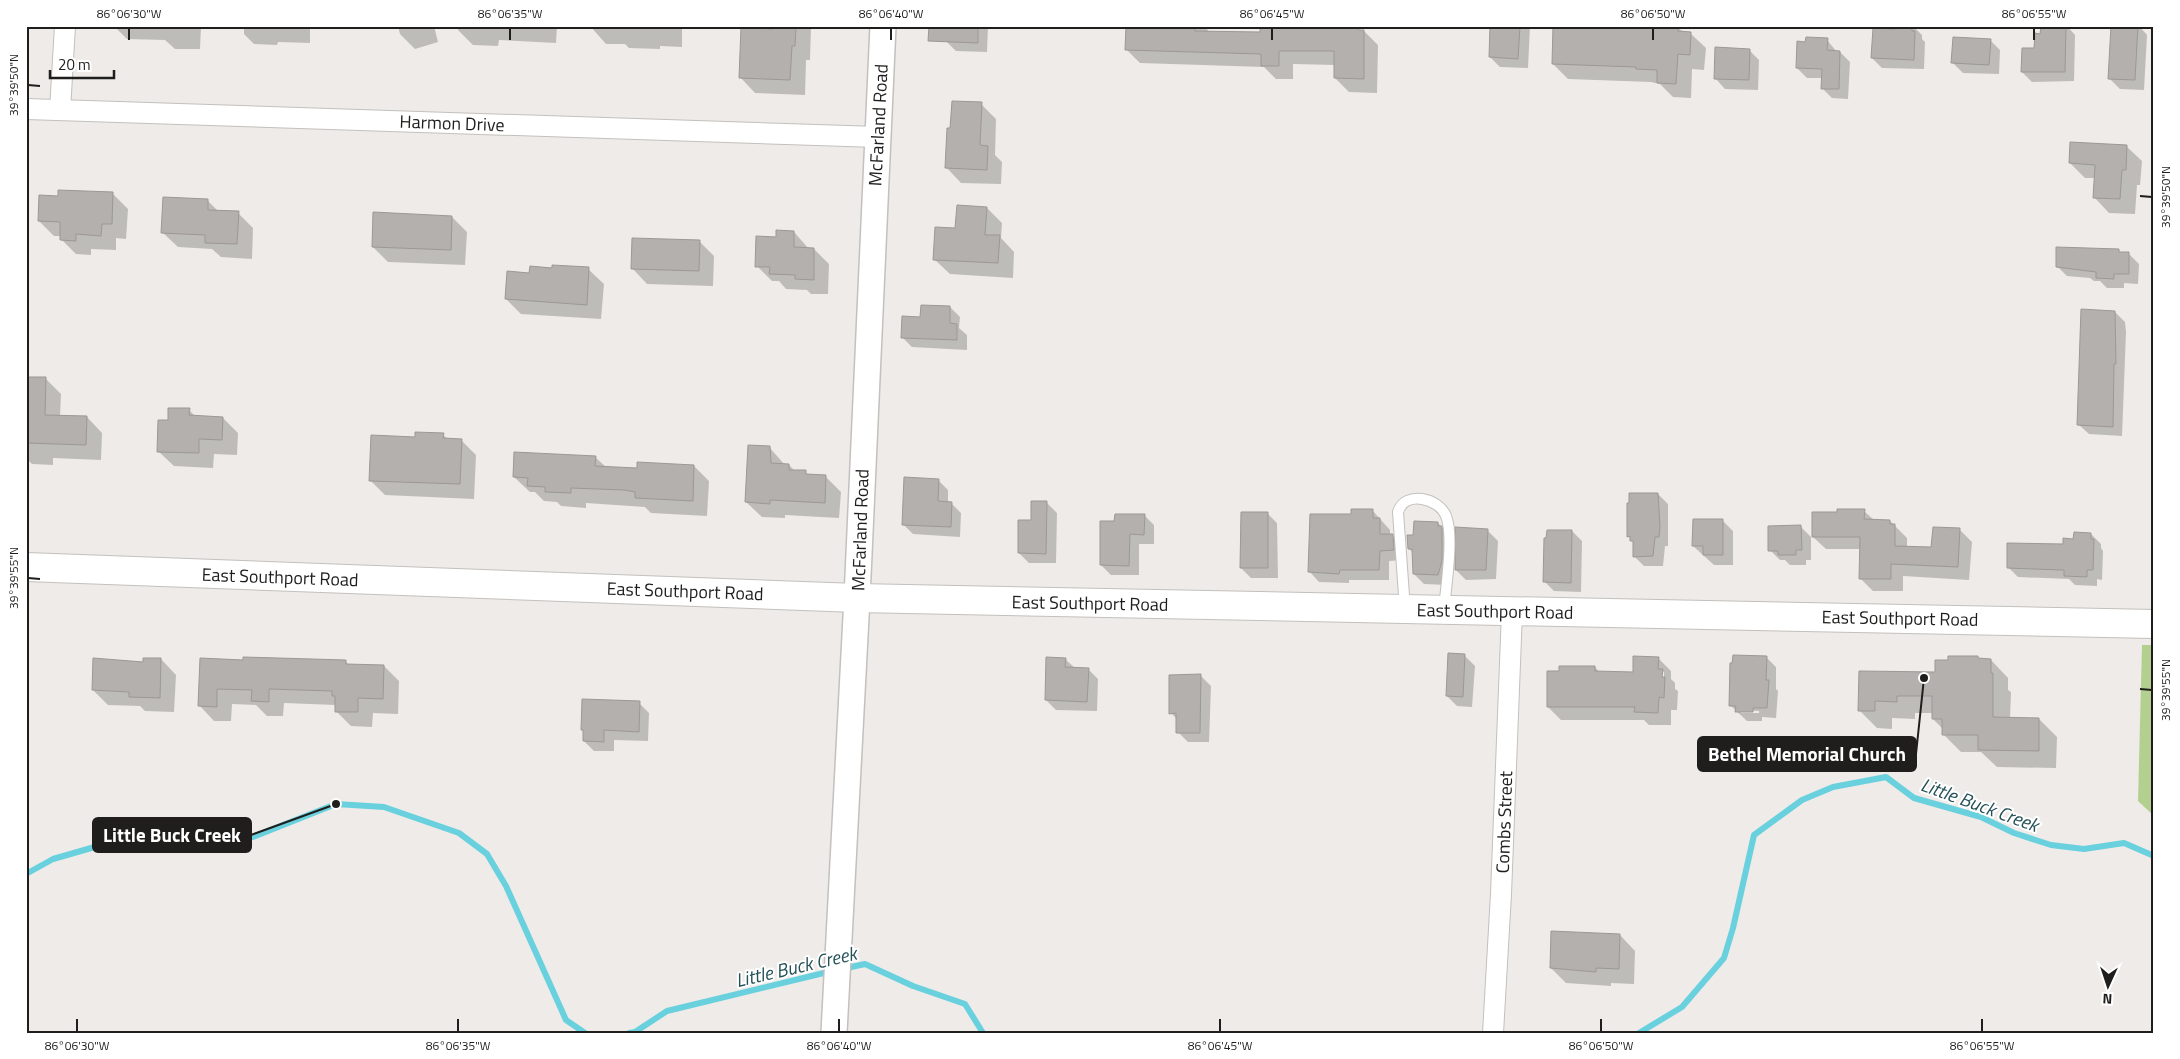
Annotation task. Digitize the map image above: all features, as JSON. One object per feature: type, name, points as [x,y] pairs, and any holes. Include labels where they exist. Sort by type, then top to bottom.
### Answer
[{"type":"main road","name":"East Southport Road","points":[[26,567],[857,598],[2154,624]]},
{"type":"street","points":[[60,110],[65,26]]},
{"type":"street","name":"McFarland Road","points":[[834,1033],[857,598],[882,26]]},
{"type":"street","name":"Harmon Drive","points":[[26,109],[878,137]]},
{"type":"street","name":"Combs Street","points":[[1493,1033],[1501,894],[1512,612]]},
{"type":"lane","points":[[1405,610],[1398,512],[1405,500],[1418,498],[1436,504],[1442,509],[1448,522],[1444,610]]},
{"type":"green space","points":[[2142,645],[2154,645],[2154,816],[2138,801]]},
{"type":"building","points":[[773,26],[796,26],[795,46],[792,46],[790,80],[739,78],[741,27],[773,29]]},
{"type":"building","points":[[929,26],[978,26],[978,43],[928,41]]},
{"type":"building","points":[[1126,26],[1195,26],[1195,31],[1260,32],[1260,26],[1358,27],[1358,30],[1364,30],[1364,79],[1334,78],[1334,51],[1279,51],[1279,66],[1261,66],[1261,54],[1125,50]]},
{"type":"building","points":[[1490,26],[1520,26],[1518,59],[1489,57]]},
{"type":"building","points":[[1553,26],[1678,26],[1678,31],[1691,32],[1690,55],[1678,54],[1676,84],[1657,83],[1657,70],[1636,69],[1636,67],[1552,64]]},
{"type":"building","points":[[1895,26],[1912,26],[1912,31],[1915,31],[1914,60],[1871,58],[1873,28],[1895,29]]},
{"type":"building","points":[[2041,26],[2066,26],[2065,72],[2021,72],[2022,48],[2034,48],[2035,33],[2040,34]]},
{"type":"building","points":[[2111,26],[2138,26],[2135,80],[2108,79]]},
{"type":"building","points":[[1806,37],[1828,38],[1827,50],[1840,51],[1839,89],[1821,89],[1822,69],[1796,68],[1797,41],[1805,42]]},
{"type":"building","points":[[1953,37],[1991,39],[1989,65],[1951,63]]},
{"type":"building","points":[[1715,47],[1750,49],[1749,80],[1714,79]]},
{"type":"building","points":[[952,101],[982,102],[980,145],[988,146],[987,170],[945,168],[947,128],[950,128]]},
{"type":"building","points":[[2070,142],[2127,145],[2126,170],[2122,170],[2120,199],[2093,198],[2095,165],[2069,163]]},
{"type":"building","points":[[58,190],[113,192],[112,224],[102,224],[101,236],[76,234],[76,241],[60,240],[60,222],[38,221],[39,195],[58,196]]},
{"type":"building","points":[[163,197],[208,199],[208,210],[239,211],[237,244],[205,243],[205,235],[161,233]]},
{"type":"building","points":[[957,205],[987,207],[985,235],[1000,235],[998,263],[933,260],[935,227],[955,228]]},
{"type":"building","points":[[373,212],[452,216],[451,250],[372,247]]},
{"type":"building","points":[[776,230],[794,231],[794,247],[814,248],[814,280],[795,279],[795,275],[769,274],[770,267],[755,267],[756,236],[776,237]]},
{"type":"building","points":[[632,238],[700,240],[699,271],[631,269]]},
{"type":"building","points":[[2056,247],[2119,249],[2119,252],[2129,252],[2129,274],[2114,274],[2114,279],[2096,278],[2096,272],[2056,267]]},
{"type":"building","points":[[552,265],[589,267],[587,305],[505,299],[507,271],[529,273],[530,266],[552,268]]},
{"type":"building","points":[[921,305],[950,306],[950,323],[957,324],[957,340],[901,338],[902,316],[920,317]]},
{"type":"building","points":[[2081,309],[2115,311],[2116,364],[2114,364],[2113,427],[2077,425]]},
{"type":"building","points":[[26,377],[46,377],[45,415],[87,416],[86,445],[26,443]]},
{"type":"building","points":[[168,408],[190,408],[189,415],[223,417],[222,440],[199,439],[199,453],[157,452],[158,420],[168,420]]},
{"type":"building","points":[[415,432],[444,433],[443,438],[462,439],[460,484],[369,481],[371,435],[415,437]]},
{"type":"building","points":[[748,445],[770,446],[771,463],[789,464],[789,470],[806,470],[806,474],[826,475],[825,503],[770,500],[770,504],[745,502]]},
{"type":"building","points":[[514,452],[596,456],[595,466],[637,468],[637,462],[694,465],[693,501],[635,498],[635,492],[624,490],[571,488],[571,493],[545,492],[545,487],[527,486],[528,478],[513,477]]},
{"type":"building","points":[[904,477],[939,479],[938,501],[952,502],[951,527],[902,525]]},
{"type":"building","points":[[1629,493],[1658,493],[1660,526],[1659,537],[1655,537],[1653,556],[1633,557],[1633,541],[1630,541],[1630,536],[1627,537],[1627,503],[1629,503]]},
{"type":"building","points":[[1031,501],[1047,501],[1046,554],[1018,553],[1018,520],[1031,520]]},
{"type":"building","points":[[1351,509],[1373,509],[1373,518],[1380,518],[1380,534],[1393,534],[1394,550],[1380,551],[1379,570],[1340,570],[1339,574],[1308,572],[1310,514],[1351,514]]},
{"type":"building","points":[[1837,509],[1865,509],[1864,519],[1890,520],[1890,524],[1895,524],[1895,546],[1931,547],[1933,527],[1960,528],[1958,567],[1891,564],[1891,579],[1859,579],[1860,537],[1812,537],[1812,512],[1837,512]]},
{"type":"building","points":[[1241,512],[1268,512],[1268,568],[1240,568]]},
{"type":"building","points":[[1115,514],[1145,514],[1144,535],[1130,534],[1129,566],[1100,565],[1100,521],[1114,521]]},
{"type":"building","points":[[1693,519],[1723,519],[1723,555],[1703,555],[1703,546],[1692,546]]},
{"type":"building","points":[[1414,521],[1438,522],[1438,526],[1442,526],[1442,561],[1438,575],[1413,574],[1412,549],[1408,549],[1407,535],[1413,535]]},
{"type":"building","points":[[1801,525],[1802,550],[1796,550],[1796,555],[1778,555],[1778,551],[1768,551],[1768,526]]},
{"type":"building","points":[[1455,527],[1488,529],[1486,570],[1455,570]]},
{"type":"building","points":[[1547,530],[1572,530],[1571,583],[1543,582],[1544,538],[1546,538]]},
{"type":"building","points":[[2074,532],[2091,533],[2091,539],[2094,539],[2093,570],[2087,570],[2087,577],[2064,576],[2064,570],[2007,568],[2007,543],[2063,544],[2063,538],[2073,539]]},
{"type":"building","points":[[1448,653],[1465,654],[1463,697],[1446,696]]},
{"type":"building","points":[[1733,655],[1767,656],[1766,680],[1769,680],[1767,708],[1753,708],[1753,712],[1735,712],[1736,706],[1729,706],[1730,663],[1732,663]]},
{"type":"building","points":[[1633,656],[1659,657],[1658,669],[1663,669],[1662,677],[1665,677],[1664,698],[1659,697],[1658,713],[1634,712],[1635,707],[1547,707],[1547,671],[1559,671],[1559,666],[1595,666],[1595,671],[1633,672]]},
{"type":"building","points":[[1948,656],[1978,656],[1978,658],[1991,659],[1991,673],[1993,673],[1993,717],[2039,718],[2039,751],[1978,750],[1978,735],[1942,735],[1942,719],[1932,719],[1932,696],[1897,696],[1897,702],[1875,701],[1875,711],[1858,711],[1859,671],[1935,672],[1935,660],[1948,660]]},
{"type":"building","points":[[243,657],[346,660],[346,664],[384,665],[383,699],[358,698],[358,712],[335,712],[335,696],[332,696],[332,691],[269,689],[269,702],[251,701],[252,690],[217,689],[217,707],[198,706],[200,658],[243,660]]},
{"type":"building","points":[[1046,657],[1066,658],[1065,667],[1089,668],[1087,702],[1045,700]]},
{"type":"building","points":[[93,658],[143,662],[143,658],[161,658],[160,698],[129,697],[129,692],[92,690]]},
{"type":"building","points":[[1201,674],[1200,733],[1176,733],[1176,713],[1169,714],[1169,675]]},
{"type":"building","points":[[582,699],[640,701],[639,732],[604,730],[604,742],[583,741],[583,730],[581,730]]},
{"type":"building","points":[[1551,931],[1620,934],[1619,969],[1596,968],[1596,972],[1550,968]]},
{"type":"waterway","name":"Little Buck Creek","points":[[1639,1033],[1682,1007],[1724,958],[1733,928],[1754,835],[1802,800],[1833,787],[1886,777],[1914,798],[1981,817],[2014,833],[2051,845],[2084,849],[2124,843],[2154,856]]},
{"type":"waterway","name":"Little Buck Creek","points":[[26,874],[53,859],[119,840],[159,836],[253,837],[336,804],[384,807],[459,833],[487,854],[506,886],[566,1020],[585,1033]]},
{"type":"waterway","name":"Little Buck Creek","points":[[842,969],[865,964],[913,986],[965,1004],[983,1033]]},
{"type":"waterway","name":"Little Buck Creek","points":[[629,1033],[635,1032],[667,1011],[832,971]]},
{"type":"place","name":"Bethel Memorial Church","points":[[1924,678]]},
{"type":"place","name":"Little Buck Creek","points":[[336,804]]}]
